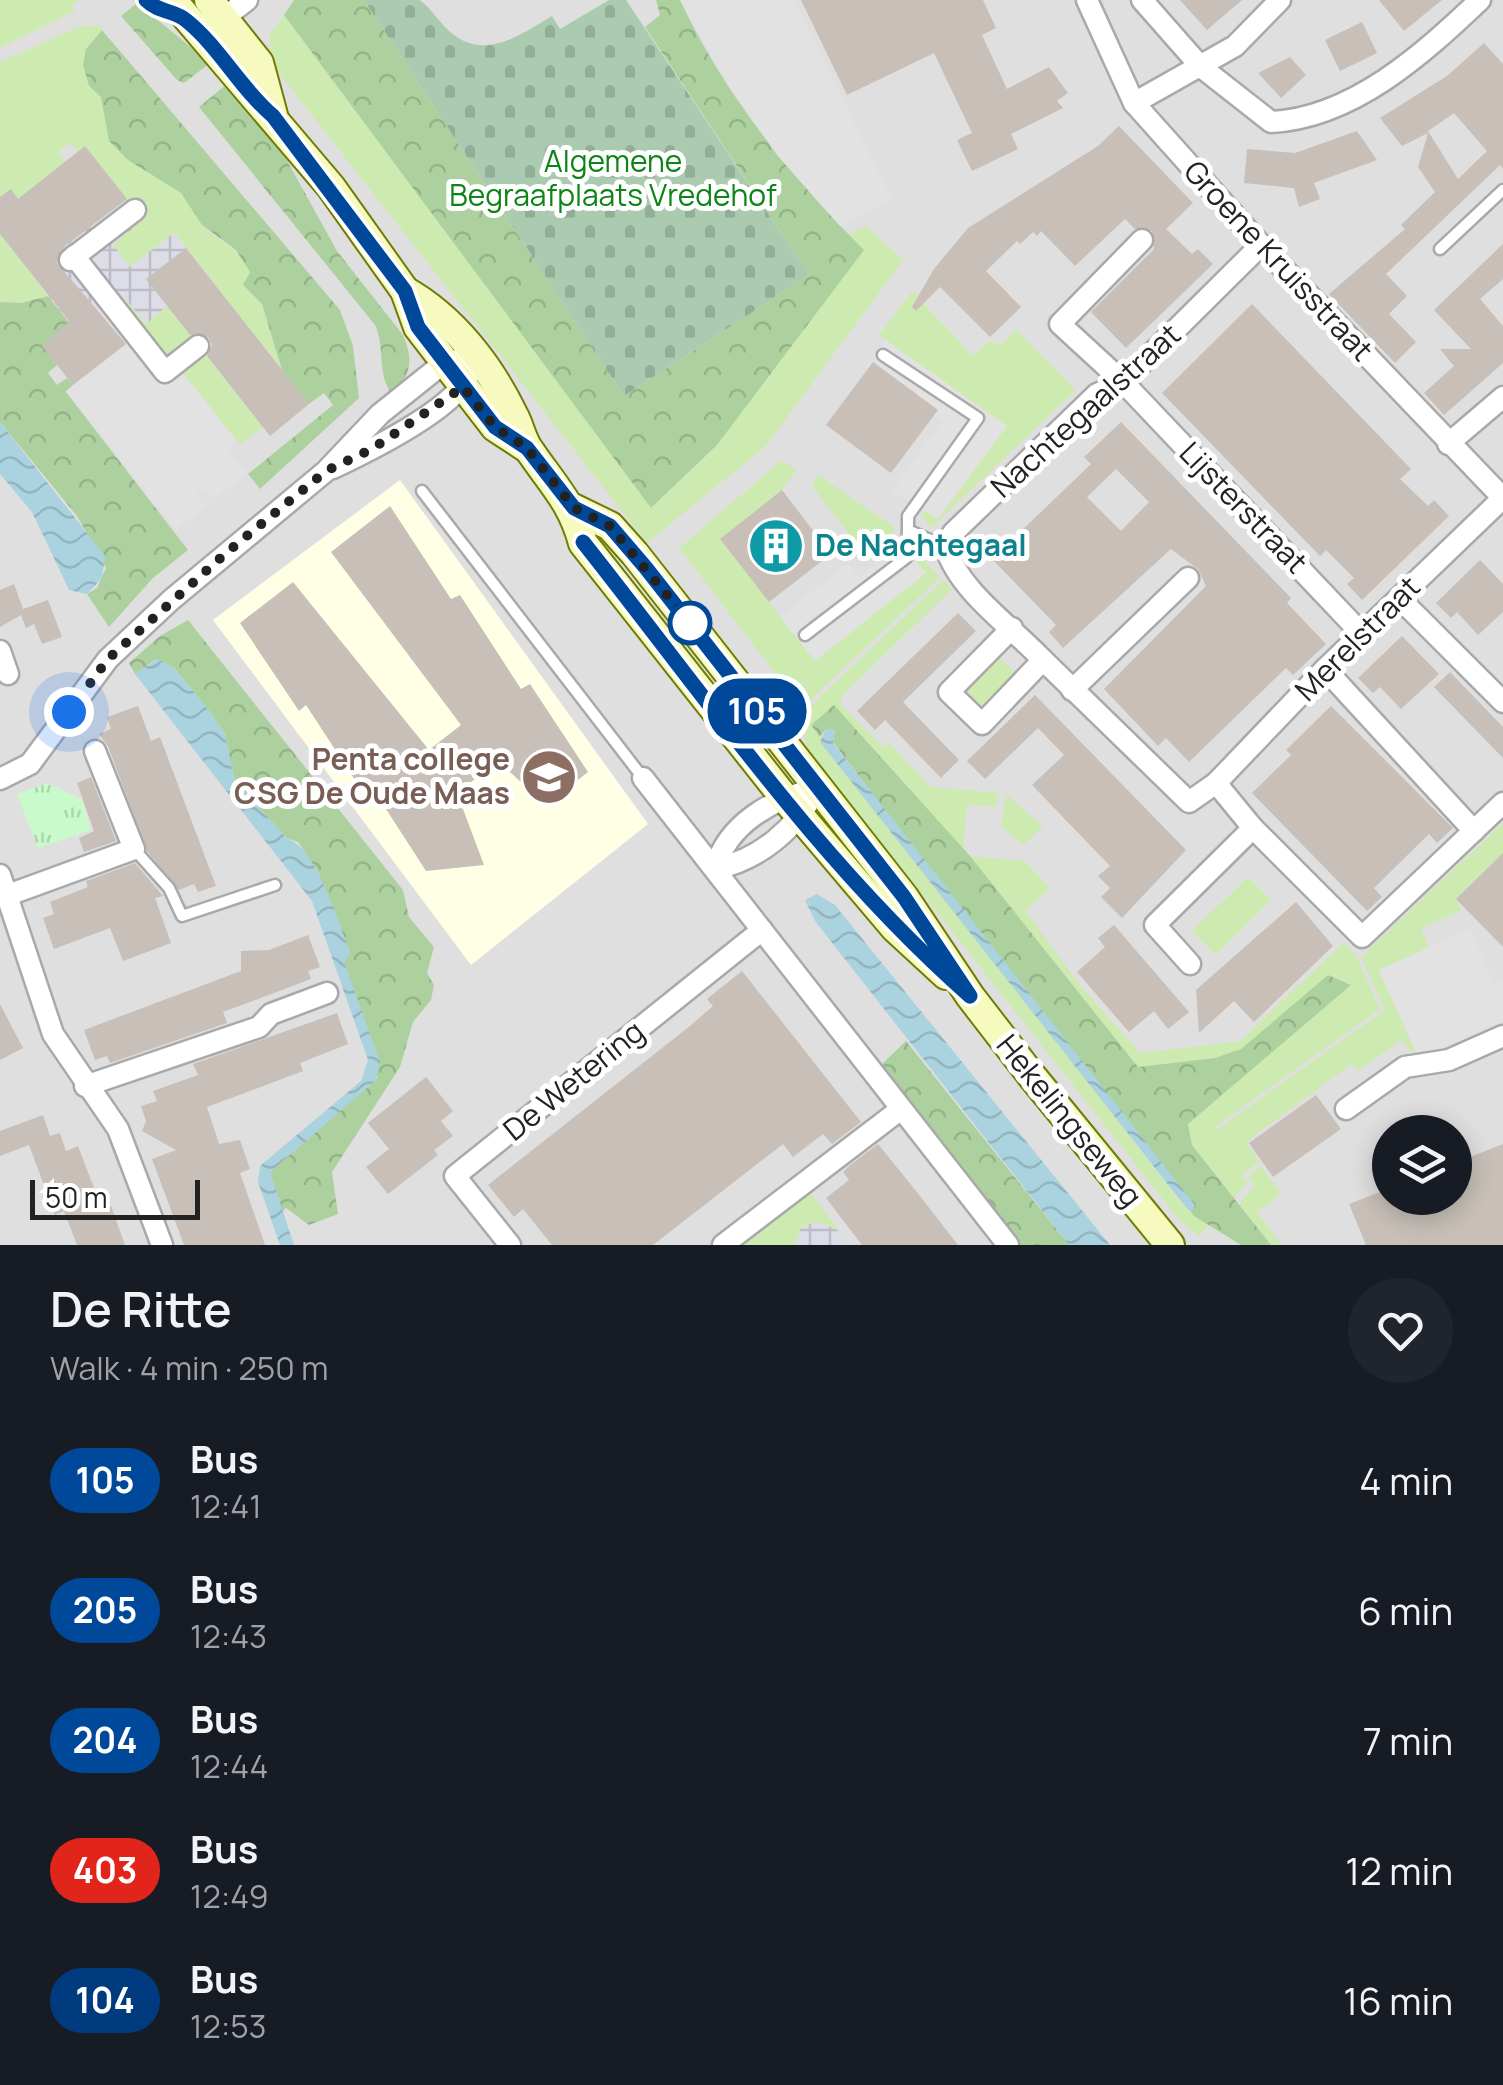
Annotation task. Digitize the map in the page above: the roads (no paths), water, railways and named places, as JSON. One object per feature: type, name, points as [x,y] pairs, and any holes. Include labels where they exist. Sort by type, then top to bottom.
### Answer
[{"type":"street","points":[[185,6],[216,9],[247,0]]},
{"type":"street","name":"Groene Kruisstraat","points":[[1087,0],[1134,103],[1261,245],[1503,498]]},
{"type":"street","points":[[1142,0],[1201,68],[1271,122],[1303,120],[1411,65],[1480,0]]},
{"type":"street","points":[[1134,103],[1235,46],[1280,0]]},
{"type":"street","name":"Hekelingseweg","points":[[185,6],[248,95],[273,116],[405,291],[418,327],[463,387],[495,427],[527,448]]},
{"type":"street","name":"Hekelingseweg","points":[[216,9],[259,63],[273,116]]},
{"type":"street","points":[[136,210],[72,258],[166,372],[198,346]]},
{"type":"street","name":"Lijsterstraat","points":[[1142,240],[1060,324],[1123,382],[1362,634]]},
{"type":"street","name":"Nachtegaalstraat","points":[[946,548],[954,534],[1098,394],[1123,382],[1261,245]]},
{"type":"street","name":"Hekelingseweg","points":[[405,291],[441,312],[476,357],[514,415],[527,448],[574,508],[583,542],[782,796],[896,928],[970,996]]},
{"type":"street","points":[[0,779],[30,764],[108,659],[326,471],[357,435],[445,362],[476,357]]},
{"type":"street","points":[[326,471],[372,449],[463,387],[476,357]]},
{"type":"street","points":[[1448,444],[1503,397]]},
{"type":"street","name":"Merelstraat","points":[[1216,783],[1325,670],[1503,498]]},
{"type":"street","name":"Hekelingseweg","points":[[574,508],[610,526],[635,554],[904,897],[970,996],[1170,1245]]},
{"type":"street","points":[[946,548],[952,568],[1190,802],[1216,783],[1253,828],[1362,937],[1503,803]]},
{"type":"street","points":[[1072,690],[1188,578]]},
{"type":"street","points":[[1399,598],[1503,702]]},
{"type":"street","points":[[1012,628],[950,692],[982,724],[1043,660]]},
{"type":"street","points":[[0,651],[8,674]]},
{"type":"street","points":[[1325,670],[1474,831]]},
{"type":"street","points":[[8,896],[134,848],[95,751]]},
{"type":"street","points":[[643,778],[1008,1245]]},
{"type":"street","points":[[715,869],[721,848],[782,796],[816,789]]},
{"type":"street","points":[[715,869],[741,864],[802,818],[816,789]]},
{"type":"street","points":[[1190,964],[1156,925],[1253,828]]},
{"type":"street","points":[[0,874],[53,1034],[118,1129],[162,1245]]},
{"type":"street","name":"De Wetering","points":[[510,1245],[454,1176],[762,930]]},
{"type":"street","points":[[85,1086],[259,1027],[271,1014],[327,993]]},
{"type":"street","points":[[1346,1109],[1405,1067],[1449,1060],[1503,1036]]},
{"type":"street","points":[[723,1245],[901,1109]]},
{"type":"lane","name":"Hekelingseweg","points":[[146,0],[158,12],[185,6]]},
{"type":"lane","points":[[1440,249],[1503,190]]},
{"type":"lane","points":[[805,635],[907,557],[908,516],[978,418],[883,355]]},
{"type":"lane","points":[[422,491],[643,778]]},
{"type":"lane","points":[[908,530],[946,548]]},
{"type":"lane","points":[[134,848],[169,888],[182,916],[275,885]]},
{"type":"water","points":[[0,422],[105,556],[102,578],[87,594],[69,590],[32,512],[0,474]]},
{"type":"water","points":[[157,659],[174,668],[224,732],[235,782],[298,845],[317,871],[351,953],[344,962],[380,1062],[375,1081],[270,1172],[294,1245],[280,1245],[258,1182],[260,1166],[361,1081],[368,1060],[312,901],[135,674]]},
{"type":"water","points":[[826,729],[835,730],[833,743],[1195,1205],[1193,1210],[1188,1210],[820,742]]},
{"type":"water","points":[[817,894],[835,905],[1110,1245],[1069,1245],[815,921],[805,900]]},
{"type":"place","name":"De Nachtegaal","points":[[776,546]]},
{"type":"place","name":"Penta college CSG De Oude Maas","points":[[549,777]]},
{"type":"park label","name":"Algemene Begraafplaats Vredehof","points":[[613,179]]}]
